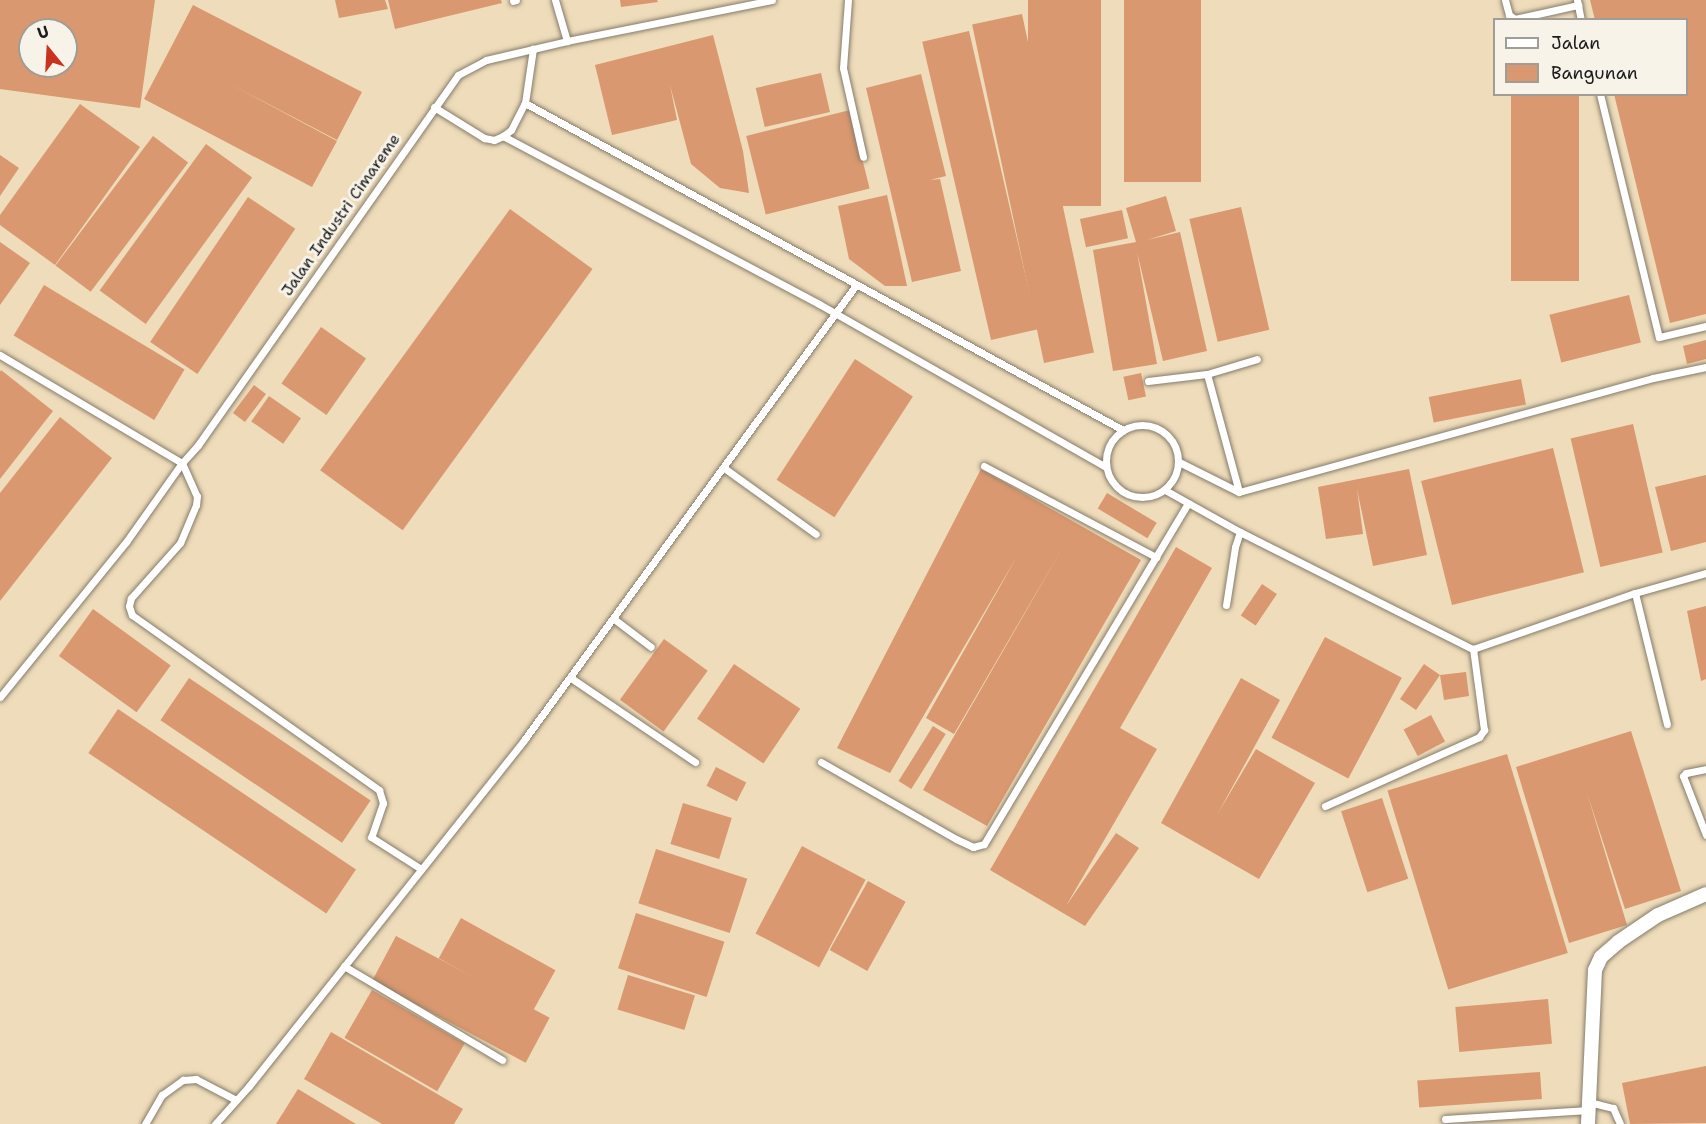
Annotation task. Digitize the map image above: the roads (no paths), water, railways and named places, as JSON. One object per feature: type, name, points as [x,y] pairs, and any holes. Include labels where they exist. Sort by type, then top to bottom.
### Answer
[{"type":"street","points":[[1589,1112],[1595,970],[1601,957],[1618,942],[1658,915],[1706,894]]},
{"type":"lane","points":[[555,0],[567,41]]},
{"type":"lane","name":"Jalan Industri Cimareme","points":[[0,697],[126,542],[182,463],[198,445],[458,75],[486,60],[567,41],[772,0]]},
{"type":"lane","points":[[848,0],[843,68],[864,157]]},
{"type":"lane","points":[[1505,0],[1509,15],[1513,18]]},
{"type":"lane","points":[[1522,18],[1577,2],[1581,18]]},
{"type":"lane","points":[[434,107],[484,138],[494,140],[503,136],[511,130],[525,103],[533,49]]},
{"type":"lane","points":[[1600,96],[1659,337],[1706,326]]},
{"type":"lane","points":[[525,103],[1123,430]]},
{"type":"lane","points":[[503,136],[836,314],[1106,466]]},
{"type":"lane","points":[[215,1124],[344,966],[571,678],[856,285]]},
{"type":"lane","points":[[0,355],[182,463],[197,496],[196,505],[180,543],[131,598],[129,606],[132,615],[379,790],[383,803],[371,837],[421,869]]},
{"type":"lane","points":[[1148,381],[1207,374],[1257,359]]},
{"type":"lane","points":[[1179,462],[1239,492],[1653,378],[1706,367]]},
{"type":"lane","points":[[1207,374],[1239,492]]},
{"type":"lane","points":[[1137,426],[1153,427],[1166,434],[1175,446],[1179,462],[1177,472],[1165,490],[1147,498],[1128,495],[1113,484],[1106,466],[1107,453],[1112,440],[1123,430],[1137,426]]},
{"type":"lane","points":[[984,466],[1155,557]]},
{"type":"lane","points":[[724,468],[816,534]]},
{"type":"lane","points":[[1165,490],[1240,532],[1473,650],[1635,593],[1706,573]]},
{"type":"lane","points":[[821,762],[956,839],[972,847],[984,844],[1188,503]]},
{"type":"lane","points":[[1226,605],[1235,547],[1240,532]]},
{"type":"lane","points":[[1635,593],[1667,724]]},
{"type":"lane","points":[[614,619],[651,647]]},
{"type":"lane","points":[[1325,806],[1479,737],[1484,730],[1473,650]]},
{"type":"lane","points":[[571,678],[695,762]]},
{"type":"lane","points":[[1706,769],[1683,775],[1706,835]]},
{"type":"lane","points":[[344,966],[502,1060]]},
{"type":"lane","points":[[145,1124],[162,1095],[183,1080],[196,1079],[236,1100]]},
{"type":"lane","points":[[1445,1119],[1491,1120],[1613,1108],[1620,1124]]}]
